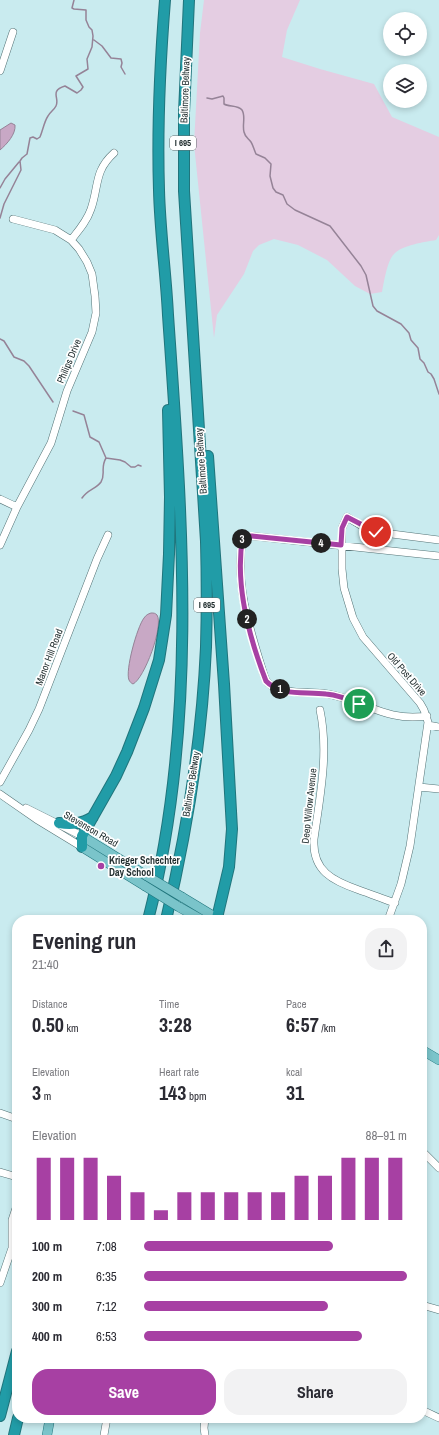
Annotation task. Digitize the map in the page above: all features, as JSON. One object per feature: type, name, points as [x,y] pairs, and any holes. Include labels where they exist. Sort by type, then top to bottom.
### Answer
[{"type":"highway","name":"Baltimore Beltway","points":[[149,915],[162,851],[174,778],[183,654],[184,600],[182,540],[159,191],[160,68],[165,0]]},
{"type":"highway","name":"Baltimore Beltway","points":[[167,915],[177,874],[193,780],[206,648],[206,541],[183,157],[185,68],[189,0]]},
{"type":"highway","points":[[190,287],[194,299],[210,486],[232,829],[229,867],[219,915]]},
{"type":"highway","points":[[82,847],[82,836],[116,776],[136,730],[159,660],[164,633],[170,530],[168,314]]},
{"type":"highway","points":[[59,823],[71,825],[80,824],[93,817]]},
{"type":"highway","points":[[0,1416],[12,1370]]},
{"type":"highway","points":[[14,1435],[17,1423]]},
{"type":"main road","name":"Stevenson Road","points":[[82,836],[211,915]]},
{"type":"main road","name":"Stevenson Road","points":[[82,847],[193,915]]},
{"type":"main road","points":[[427,1053],[439,1060]]},
{"type":"main road","points":[[47,1435],[49,1423]]},
{"type":"street","points":[[0,71],[13,32]]},
{"type":"street","points":[[71,240],[87,220],[94,199],[98,177],[106,160],[114,153]]},
{"type":"street","name":"Philips Drive","points":[[0,545],[17,507],[51,443],[67,391],[88,343],[95,322],[96,304],[92,274],[79,249],[71,240],[55,230],[13,219]]},
{"type":"street","points":[[0,499],[17,507]]},
{"type":"street","name":"Old Post Drive","points":[[390,915],[401,884],[410,846],[428,726],[426,716],[420,703],[370,647],[357,628],[349,609],[344,588],[341,545],[342,528],[347,517],[376,532],[439,540]]},
{"type":"street","name":"Manor Hill Road","points":[[0,782],[39,710],[97,558],[108,535]]},
{"type":"street","points":[[426,716],[404,718],[393,716],[353,701],[328,694],[300,693],[284,690],[270,685],[266,681],[243,601],[240,555],[243,536],[263,536],[439,556]]},
{"type":"street","name":"Deep Willow Avenue","points":[[320,710],[324,751],[313,847],[317,861],[326,873],[338,882],[395,903]]},
{"type":"street","points":[[428,726],[439,727]]},
{"type":"street","points":[[419,787],[439,789]]},
{"type":"street","name":"Stevenson Road","points":[[0,794],[36,819],[82,847]]},
{"type":"street","name":"Stevenson Road","points":[[10,800],[59,823],[82,836]]},
{"type":"street","points":[[0,1113],[12,1117]]},
{"type":"street","points":[[427,1156],[439,1168]]},
{"type":"street","points":[[0,1172],[12,1176]]},
{"type":"street","points":[[0,1283],[12,1248],[12,1220]]},
{"type":"street","points":[[427,1306],[439,1310]]},
{"type":"street","points":[[427,1412],[439,1418]]},
{"type":"street","points":[[104,1435],[106,1423]]},
{"type":"street","points":[[204,1423],[205,1435]]},
{"type":"shaded area","points":[[204,0],[300,0],[287,30],[282,57],[374,84],[383,100],[383,108],[387,108],[392,117],[439,137],[439,235],[436,240],[402,248],[394,254],[388,266],[382,292],[370,294],[355,286],[327,260],[298,245],[274,239],[259,245],[253,251],[244,274],[217,315],[214,338],[194,144],[200,33]]},
{"type":"shaded area","points":[[11,123],[15,125],[13,135],[0,150],[0,130]]},
{"type":"shaded area","points":[[151,613],[157,615],[158,630],[152,652],[147,663],[142,673],[133,684],[129,681],[128,675],[132,649],[141,623],[148,614]]},
{"type":"waterway","points":[[0,218],[4,204],[21,170],[20,161],[27,154],[30,138],[33,137],[37,139],[40,137],[47,118],[56,106],[57,90],[65,86],[77,93],[83,87],[76,76],[88,69],[87,59],[92,47],[93,36],[92,30],[86,20],[86,10],[72,8],[74,0]]},
{"type":"waterway","points":[[94,40],[102,46],[111,58],[121,59],[121,67],[125,74]]},
{"type":"waterway","points":[[207,98],[212,99],[223,96],[224,104],[238,107],[242,110],[244,115],[245,135],[252,143],[256,154],[265,158],[271,164],[270,176],[273,188],[276,192],[283,195],[287,204],[295,210],[330,226],[361,266],[366,275],[373,306],[377,311],[401,324],[409,333],[411,340],[418,348],[420,359],[434,379],[439,394]]},
{"type":"waterway","points":[[0,188],[5,179],[19,162]]},
{"type":"waterway","points":[[0,339],[4,341],[14,357],[24,361],[29,366],[53,402]]},
{"type":"waterway","points":[[73,411],[84,415],[90,437],[99,442],[106,458]]},
{"type":"waterway","points":[[106,458],[120,460],[131,467],[138,465],[141,466]]},
{"type":"waterway","points":[[82,498],[101,482],[103,476],[103,465],[106,458]]},
{"type":"place","name":"Krieger Schechter Day School","points":[[101,866]]},
{"type":"route","points":[[359,704],[328,694],[291,692],[276,688],[266,681],[245,613],[240,555],[241,544],[243,536],[263,536],[341,545],[342,528],[347,517],[369,530],[376,532]]}]
